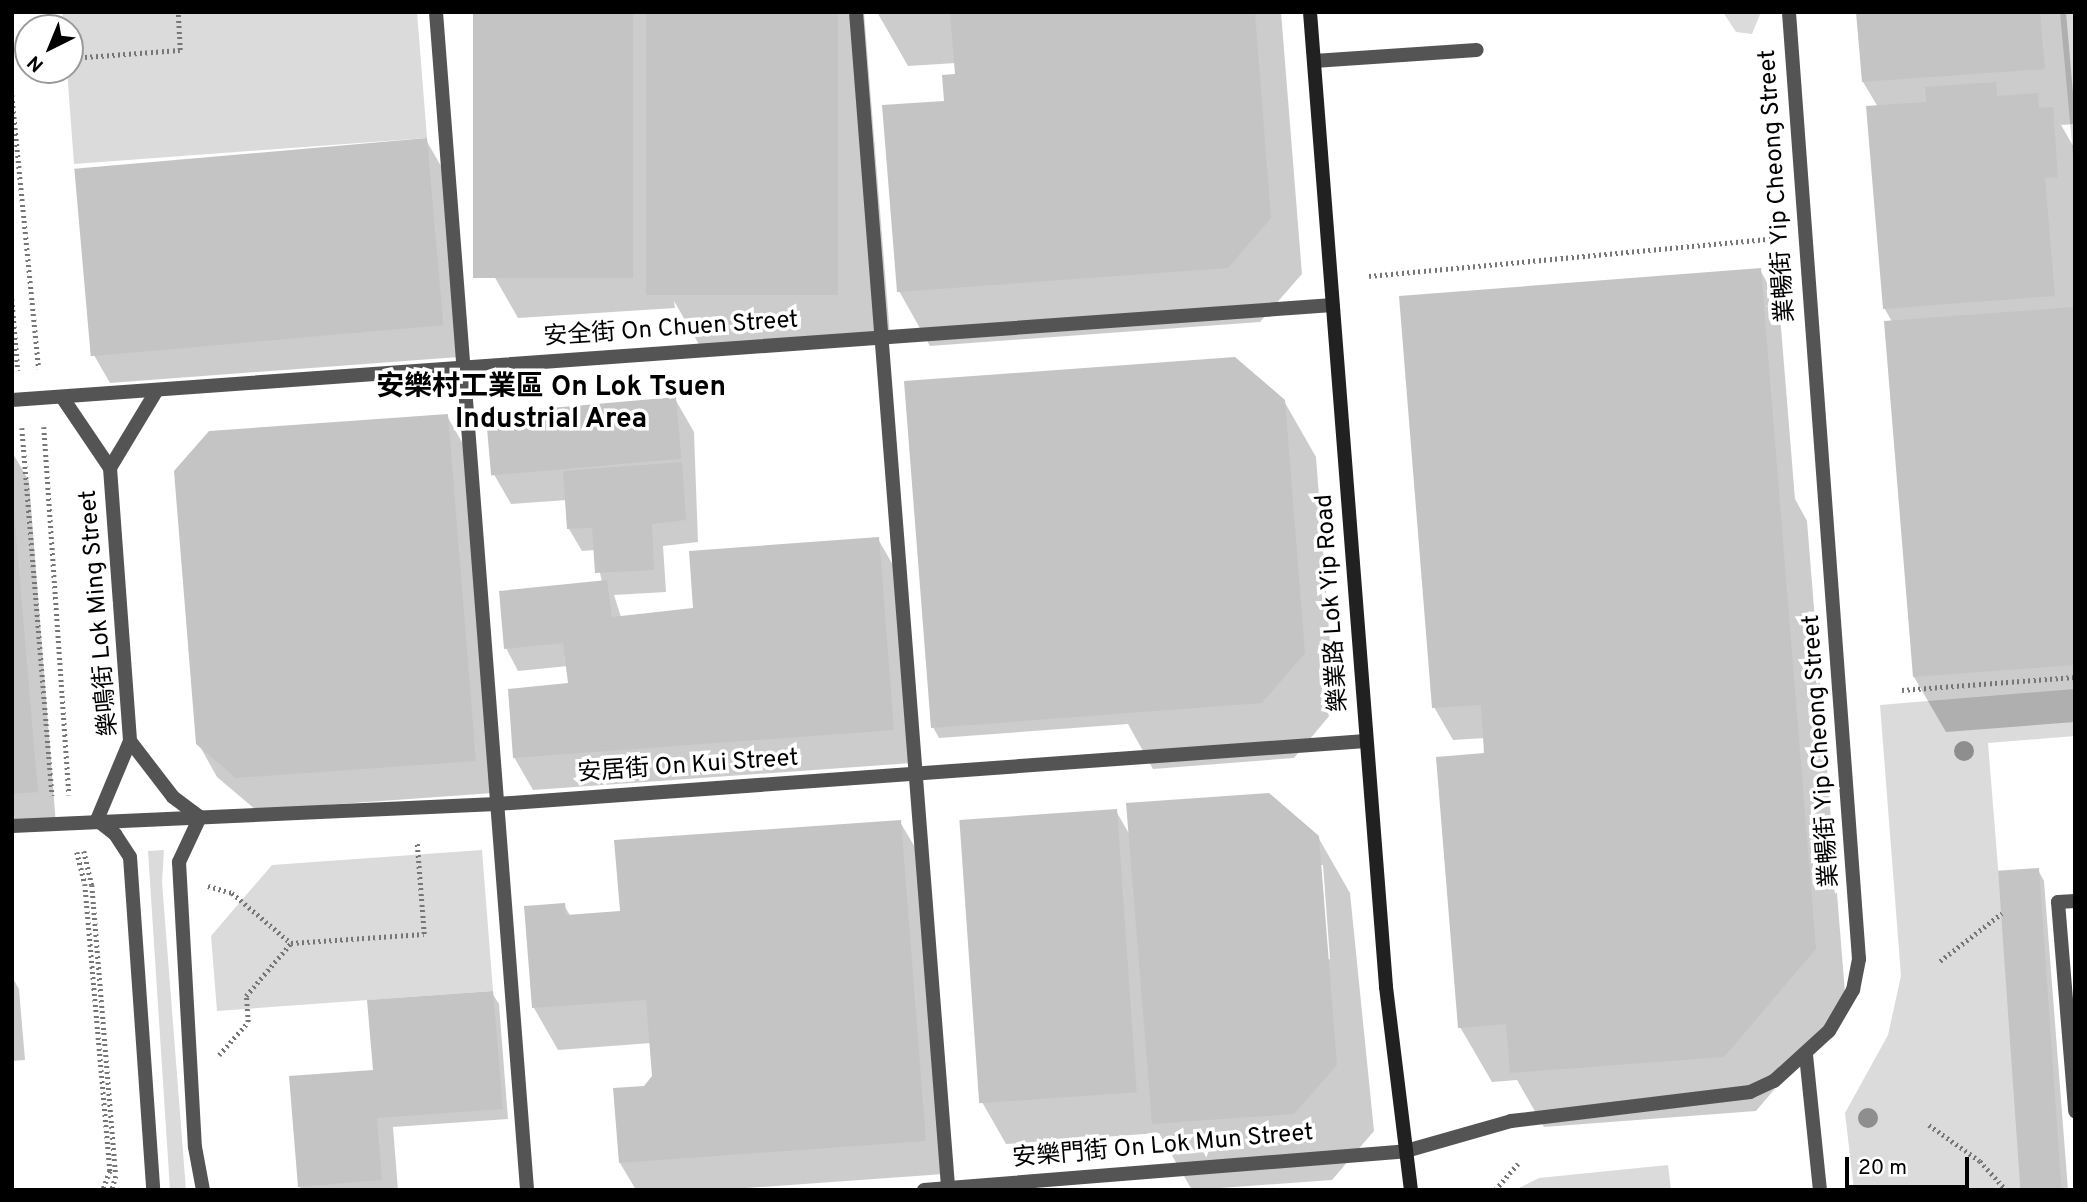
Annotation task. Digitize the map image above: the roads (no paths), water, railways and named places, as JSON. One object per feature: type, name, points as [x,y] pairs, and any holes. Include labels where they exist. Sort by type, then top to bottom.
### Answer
[{"type":"street","points":[[436,12],[527,1190]]},
{"type":"street","points":[[856,12],[946,1188]]},
{"type":"street","name":"樂業路 Lok Yip Road","points":[[1310,12],[1386,987],[1411,1190]]},
{"type":"street","name":"業暢街 Yip Cheong Street","points":[[1406,1151],[1511,1121],[1750,1092],[1774,1081],[1806,1055],[1829,1031],[1853,990],[1859,959],[1789,12]]},
{"type":"street","points":[[1314,61],[1477,50]]},
{"type":"street","name":"安全街 On Chuen Street","points":[[16,400],[1333,305]]},
{"type":"street","name":"樂鳴街 Lok Ming Street","points":[[157,390],[110,468],[130,741],[173,797],[200,817]]},
{"type":"street","points":[[62,397],[110,468]]},
{"type":"street","points":[[130,741],[97,820],[115,834],[130,857],[154,1150],[153,1190]]},
{"type":"street","name":"安居街 On Kui Street","points":[[12,827],[97,820],[498,804],[1366,741]]},
{"type":"street","points":[[200,817],[179,862],[195,1146],[203,1190]]},
{"type":"street","points":[[2075,901],[2058,902],[2075,1111]]},
{"type":"street","points":[[1806,1055],[1820,1190]]},
{"type":"street","name":"安樂門街 On Lok Mun Street","points":[[924,1190],[1406,1151]]},
{"type":"district","name":"安樂村工業區 On Lok Tsuen Industrial Area","points":[[551,404]]}]
